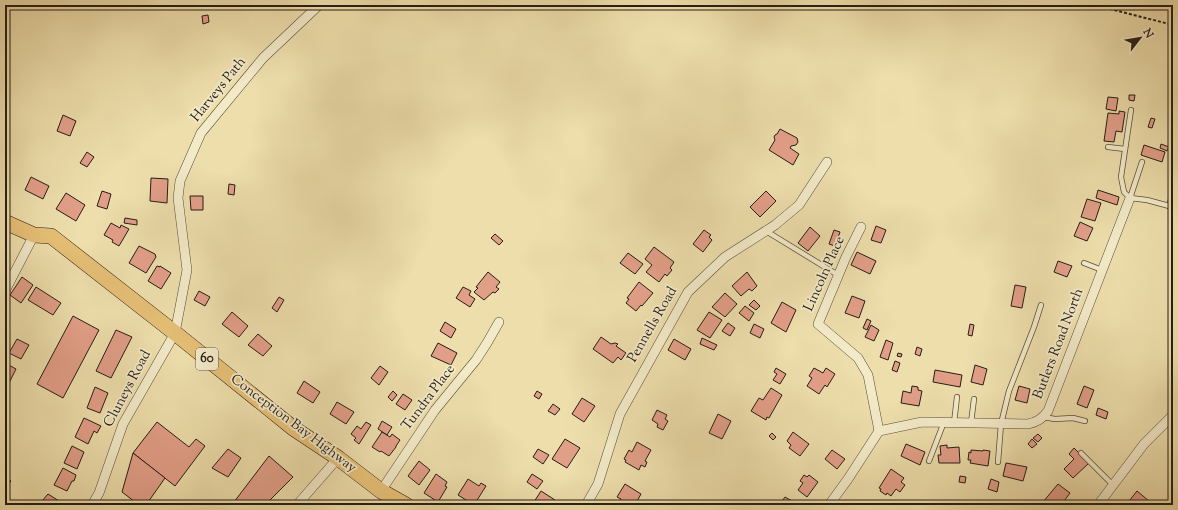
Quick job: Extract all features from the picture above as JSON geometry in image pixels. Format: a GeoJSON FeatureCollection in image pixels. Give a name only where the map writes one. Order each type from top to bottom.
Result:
{"type":"FeatureCollection","features":[{"type":"Feature","properties":{"kind":"main road","name":"Conception Bay Highway"},"geometry":{"type":"LineString","coordinates":[[5,222],[34,234],[51,236],[293,428],[338,458],[381,490],[406,505]]}},
{"type":"Feature","properties":{"kind":"street","name":"Harveys Path"},"geometry":{"type":"LineString","coordinates":[[175,333],[187,270],[178,198],[180,181],[201,133],[263,58],[319,5]]}},
{"type":"Feature","properties":{"kind":"street","name":"Pennells Road"},"geometry":{"type":"LineString","coordinates":[[586,505],[598,484],[620,414],[688,292],[725,257],[775,225],[799,205],[827,162]]}},
{"type":"Feature","properties":{"kind":"street","name":"Butlers Road North"},"geometry":{"type":"LineString","coordinates":[[879,431],[922,422],[1028,424],[1036,422],[1043,417],[1048,410],[1130,198]]}},
{"type":"Feature","properties":{"kind":"street","name":"Lincoln Place"},"geometry":{"type":"LineString","coordinates":[[861,227],[838,275],[818,324],[858,358],[868,375],[879,431]]}},
{"type":"Feature","properties":{"kind":"street"},"geometry":{"type":"LineString","coordinates":[[5,291],[34,234]]}},
{"type":"Feature","properties":{"kind":"street","name":"Tundra Place"},"geometry":{"type":"LineString","coordinates":[[381,490],[435,410],[476,360],[499,322]]}},
{"type":"Feature","properties":{"kind":"street","name":"Cluneys Road"},"geometry":{"type":"LineString","coordinates":[[92,505],[99,493],[123,424],[175,333]]}},
{"type":"Feature","properties":{"kind":"street"},"geometry":{"type":"LineString","coordinates":[[1098,505],[1144,444],[1172,416]]}},
{"type":"Feature","properties":{"kind":"street"},"geometry":{"type":"LineString","coordinates":[[829,505],[879,431]]}},
{"type":"Feature","properties":{"kind":"street"},"geometry":{"type":"LineString","coordinates":[[297,505],[338,458]]}},
{"type":"Feature","properties":{"kind":"lane"},"geometry":{"type":"LineString","coordinates":[[1130,110],[1121,177],[1124,192],[1130,198],[1147,200],[1171,206],[1173,192]]}},
{"type":"Feature","properties":{"kind":"lane"},"geometry":{"type":"LineString","coordinates":[[1108,147],[1125,149]]}},
{"type":"Feature","properties":{"kind":"lane"},"geometry":{"type":"LineString","coordinates":[[1130,198],[1142,162]]}},
{"type":"Feature","properties":{"kind":"lane"},"geometry":{"type":"LineString","coordinates":[[766,231],[838,275]]}},
{"type":"Feature","properties":{"kind":"lane"},"geometry":{"type":"LineString","coordinates":[[1084,263],[1102,270]]}},
{"type":"Feature","properties":{"kind":"lane"},"geometry":{"type":"LineString","coordinates":[[998,462],[1001,424],[1009,391],[1041,306]]}},
{"type":"Feature","properties":{"kind":"lane"},"geometry":{"type":"LineString","coordinates":[[954,423],[957,396]]}},
{"type":"Feature","properties":{"kind":"lane"},"geometry":{"type":"LineString","coordinates":[[971,423],[974,398]]}},
{"type":"Feature","properties":{"kind":"lane"},"geometry":{"type":"LineString","coordinates":[[1043,417],[1055,419],[1073,418],[1085,421]]}},
{"type":"Feature","properties":{"kind":"lane"},"geometry":{"type":"LineString","coordinates":[[929,461],[944,422]]}},
{"type":"Feature","properties":{"kind":"lane"},"geometry":{"type":"LineString","coordinates":[[1081,453],[1113,485]]}},
{"type":"Feature","properties":{"kind":"path"},"geometry":{"type":"LineString","coordinates":[[1095,5],[1173,25]]}},
{"type":"Feature","properties":{"kind":"building"},"geometry":{"type":"Polygon","coordinates":[[[208,15],[209,22],[203,24],[202,16],[208,15]]]}},
{"type":"Feature","properties":{"kind":"building"},"geometry":{"type":"Polygon","coordinates":[[[1129,95],[1135,95],[1134,101],[1129,100],[1129,95]]]}},
{"type":"Feature","properties":{"kind":"building"},"geometry":{"type":"Polygon","coordinates":[[[1108,97],[1118,98],[1116,111],[1106,109],[1108,97]]]}},
{"type":"Feature","properties":{"kind":"building"},"geometry":{"type":"Polygon","coordinates":[[[1119,111],[1125,112],[1122,132],[1116,131],[1114,142],[1104,141],[1108,113],[1119,114],[1119,111]]]}},
{"type":"Feature","properties":{"kind":"building"},"geometry":{"type":"Polygon","coordinates":[[[63,115],[76,121],[70,136],[57,131],[63,115]]]}},
{"type":"Feature","properties":{"kind":"building"},"geometry":{"type":"Polygon","coordinates":[[[1151,118],[1155,119],[1152,128],[1148,127],[1151,118]]]}},
{"type":"Feature","properties":{"kind":"building"},"geometry":{"type":"Polygon","coordinates":[[[780,129],[797,138],[798,142],[796,145],[791,146],[790,148],[799,154],[793,165],[769,150],[775,140],[775,135],[780,129]]]}},
{"type":"Feature","properties":{"kind":"building"},"geometry":{"type":"Polygon","coordinates":[[[1161,144],[1169,147],[1167,151],[1160,148],[1161,144]]]}},
{"type":"Feature","properties":{"kind":"building"},"geometry":{"type":"Polygon","coordinates":[[[1144,145],[1165,152],[1162,162],[1141,155],[1144,145]]]}},
{"type":"Feature","properties":{"kind":"building"},"geometry":{"type":"Polygon","coordinates":[[[87,152],[94,157],[87,167],[80,163],[87,152]]]}},
{"type":"Feature","properties":{"kind":"building"},"geometry":{"type":"Polygon","coordinates":[[[31,177],[49,186],[43,199],[25,190],[31,177]]]}},
{"type":"Feature","properties":{"kind":"building"},"geometry":{"type":"Polygon","coordinates":[[[151,178],[168,179],[167,203],[150,201],[151,178]]]}},
{"type":"Feature","properties":{"kind":"building"},"geometry":{"type":"Polygon","coordinates":[[[229,184],[235,185],[234,195],[228,194],[229,184]]]}},
{"type":"Feature","properties":{"kind":"building"},"geometry":{"type":"Polygon","coordinates":[[[1098,190],[1119,197],[1117,205],[1096,198],[1098,190]]]}},
{"type":"Feature","properties":{"kind":"building"},"geometry":{"type":"Polygon","coordinates":[[[102,191],[111,194],[107,209],[97,206],[102,191]]]}},
{"type":"Feature","properties":{"kind":"building"},"geometry":{"type":"Polygon","coordinates":[[[766,191],[776,201],[760,217],[750,207],[766,191]]]}},
{"type":"Feature","properties":{"kind":"building"},"geometry":{"type":"Polygon","coordinates":[[[66,193],[85,205],[76,221],[56,209],[66,193]]]}},
{"type":"Feature","properties":{"kind":"building"},"geometry":{"type":"Polygon","coordinates":[[[190,196],[203,196],[203,210],[191,210],[190,196]]]}},
{"type":"Feature","properties":{"kind":"building"},"geometry":{"type":"Polygon","coordinates":[[[1087,199],[1101,203],[1095,221],[1081,217],[1087,199]]]}},
{"type":"Feature","properties":{"kind":"building"},"geometry":{"type":"Polygon","coordinates":[[[125,218],[137,220],[137,225],[124,223],[125,218]]]}},
{"type":"Feature","properties":{"kind":"building"},"geometry":{"type":"Polygon","coordinates":[[[1080,222],[1093,228],[1087,241],[1074,236],[1080,222]]]}},
{"type":"Feature","properties":{"kind":"building"},"geometry":{"type":"Polygon","coordinates":[[[111,223],[120,228],[121,225],[129,229],[119,246],[112,242],[113,240],[104,235],[111,223]]]}},
{"type":"Feature","properties":{"kind":"building"},"geometry":{"type":"Polygon","coordinates":[[[876,226],[886,230],[881,243],[871,240],[876,226]]]}},
{"type":"Feature","properties":{"kind":"building"},"geometry":{"type":"Polygon","coordinates":[[[810,227],[820,236],[808,251],[798,243],[810,227]]]}},
{"type":"Feature","properties":{"kind":"building"},"geometry":{"type":"Polygon","coordinates":[[[704,230],[711,235],[709,237],[712,240],[703,252],[693,244],[704,230]]]}},
{"type":"Feature","properties":{"kind":"building"},"geometry":{"type":"Polygon","coordinates":[[[834,230],[840,232],[835,246],[829,244],[834,230]]]}},
{"type":"Feature","properties":{"kind":"building"},"geometry":{"type":"Polygon","coordinates":[[[495,234],[503,241],[499,245],[491,238],[495,234]]]}},
{"type":"Feature","properties":{"kind":"building"},"geometry":{"type":"Polygon","coordinates":[[[139,246],[155,254],[156,257],[146,273],[129,263],[139,246]]]}},
{"type":"Feature","properties":{"kind":"building"},"geometry":{"type":"Polygon","coordinates":[[[654,247],[674,262],[670,268],[672,270],[667,276],[665,274],[659,282],[646,272],[652,265],[645,259],[654,247]]]}},
{"type":"Feature","properties":{"kind":"building"},"geometry":{"type":"Polygon","coordinates":[[[857,252],[876,261],[870,274],[851,265],[857,252]]]}},
{"type":"Feature","properties":{"kind":"building"},"geometry":{"type":"Polygon","coordinates":[[[628,253],[643,264],[635,274],[620,263],[628,253]]]}},
{"type":"Feature","properties":{"kind":"building"},"geometry":{"type":"Polygon","coordinates":[[[1058,261],[1072,266],[1067,277],[1054,272],[1058,261]]]}},
{"type":"Feature","properties":{"kind":"building"},"geometry":{"type":"Polygon","coordinates":[[[157,266],[160,266],[171,273],[161,289],[148,281],[157,266]]]}},
{"type":"Feature","properties":{"kind":"building"},"geometry":{"type":"Polygon","coordinates":[[[488,272],[500,282],[496,287],[499,289],[484,300],[474,292],[478,288],[476,287],[488,272]]]}},
{"type":"Feature","properties":{"kind":"building"},"geometry":{"type":"Polygon","coordinates":[[[747,272],[757,286],[752,291],[749,289],[741,296],[732,286],[747,272]]]}},
{"type":"Feature","properties":{"kind":"building"},"geometry":{"type":"Polygon","coordinates":[[[22,277],[33,285],[21,303],[10,295],[22,277]]]}},
{"type":"Feature","properties":{"kind":"building"},"geometry":{"type":"Polygon","coordinates":[[[639,282],[653,293],[636,311],[626,303],[629,299],[627,298],[639,282]]]}},
{"type":"Feature","properties":{"kind":"building"},"geometry":{"type":"Polygon","coordinates":[[[1015,285],[1026,287],[1022,308],[1011,306],[1015,285]]]}},
{"type":"Feature","properties":{"kind":"building"},"geometry":{"type":"Polygon","coordinates":[[[36,287],[61,303],[53,315],[28,300],[36,287]]]}},
{"type":"Feature","properties":{"kind":"building"},"geometry":{"type":"Polygon","coordinates":[[[463,287],[471,291],[469,295],[475,299],[470,307],[456,298],[463,287]]]}},
{"type":"Feature","properties":{"kind":"building"},"geometry":{"type":"Polygon","coordinates":[[[199,291],[210,297],[205,306],[194,300],[199,291]]]}},
{"type":"Feature","properties":{"kind":"building"},"geometry":{"type":"Polygon","coordinates":[[[725,293],[737,304],[725,317],[712,307],[725,293]]]}},
{"type":"Feature","properties":{"kind":"building"},"geometry":{"type":"Polygon","coordinates":[[[852,296],[865,301],[859,318],[845,313],[852,296]]]}},
{"type":"Feature","properties":{"kind":"building"},"geometry":{"type":"Polygon","coordinates":[[[279,297],[284,300],[277,312],[272,308],[279,297]]]}},
{"type":"Feature","properties":{"kind":"building"},"geometry":{"type":"Polygon","coordinates":[[[754,300],[760,306],[756,310],[749,305],[754,300]]]}},
{"type":"Feature","properties":{"kind":"building"},"geometry":{"type":"Polygon","coordinates":[[[782,302],[796,310],[786,332],[771,323],[782,302]]]}},
{"type":"Feature","properties":{"kind":"building"},"geometry":{"type":"Polygon","coordinates":[[[745,306],[754,313],[749,321],[739,313],[745,306]]]}},
{"type":"Feature","properties":{"kind":"building"},"geometry":{"type":"Polygon","coordinates":[[[232,312],[248,326],[239,337],[222,324],[232,312]]]}},
{"type":"Feature","properties":{"kind":"building"},"geometry":{"type":"Polygon","coordinates":[[[709,312],[722,320],[710,338],[697,330],[709,312]]]}},
{"type":"Feature","properties":{"kind":"building"},"geometry":{"type":"Polygon","coordinates":[[[73,316],[99,330],[63,398],[37,384],[73,316]]]}},
{"type":"Feature","properties":{"kind":"building"},"geometry":{"type":"Polygon","coordinates":[[[867,319],[871,321],[867,330],[863,328],[867,319]]]}},
{"type":"Feature","properties":{"kind":"building"},"geometry":{"type":"Polygon","coordinates":[[[445,322],[456,329],[451,338],[440,331],[445,322]]]}},
{"type":"Feature","properties":{"kind":"building"},"geometry":{"type":"Polygon","coordinates":[[[728,323],[735,328],[730,336],[722,331],[728,323]]]}},
{"type":"Feature","properties":{"kind":"building"},"geometry":{"type":"Polygon","coordinates":[[[754,324],[764,329],[760,338],[750,333],[754,324]]]}},
{"type":"Feature","properties":{"kind":"building"},"geometry":{"type":"Polygon","coordinates":[[[970,324],[974,325],[972,336],[968,335],[970,324]]]}},
{"type":"Feature","properties":{"kind":"building"},"geometry":{"type":"Polygon","coordinates":[[[871,325],[879,330],[874,341],[865,337],[871,325]]]}},
{"type":"Feature","properties":{"kind":"building"},"geometry":{"type":"Polygon","coordinates":[[[116,330],[132,337],[111,378],[96,371],[116,330]]]}},
{"type":"Feature","properties":{"kind":"building"},"geometry":{"type":"Polygon","coordinates":[[[258,334],[272,346],[263,356],[248,345],[258,334]]]}},
{"type":"Feature","properties":{"kind":"building"},"geometry":{"type":"Polygon","coordinates":[[[601,337],[611,344],[618,344],[616,346],[626,353],[621,360],[618,357],[613,363],[593,349],[601,337]]]}},
{"type":"Feature","properties":{"kind":"building"},"geometry":{"type":"Polygon","coordinates":[[[702,338],[717,345],[714,350],[700,344],[702,338]]]}},
{"type":"Feature","properties":{"kind":"building"},"geometry":{"type":"Polygon","coordinates":[[[17,339],[29,345],[21,359],[9,353],[17,339]]]}},
{"type":"Feature","properties":{"kind":"building"},"geometry":{"type":"Polygon","coordinates":[[[674,339],[691,349],[685,360],[668,350],[674,339]]]}},
{"type":"Feature","properties":{"kind":"building"},"geometry":{"type":"Polygon","coordinates":[[[886,340],[893,343],[888,360],[880,357],[886,340]]]}},
{"type":"Feature","properties":{"kind":"building"},"geometry":{"type":"Polygon","coordinates":[[[438,343],[457,353],[451,365],[431,356],[438,343]]]}},
{"type":"Feature","properties":{"kind":"building"},"geometry":{"type":"Polygon","coordinates":[[[917,347],[922,349],[920,356],[915,354],[917,347]]]}},
{"type":"Feature","properties":{"kind":"building"},"geometry":{"type":"Polygon","coordinates":[[[898,353],[902,354],[901,357],[897,356],[898,353]]]}},
{"type":"Feature","properties":{"kind":"building"},"geometry":{"type":"Polygon","coordinates":[[[895,361],[900,363],[897,372],[892,370],[895,361]]]}},
{"type":"Feature","properties":{"kind":"building"},"geometry":{"type":"Polygon","coordinates":[[[5,363],[16,369],[9,383],[5,381],[5,363]]]}},
{"type":"Feature","properties":{"kind":"building"},"geometry":{"type":"Polygon","coordinates":[[[975,365],[987,369],[983,385],[971,382],[975,365]]]}},
{"type":"Feature","properties":{"kind":"building"},"geometry":{"type":"Polygon","coordinates":[[[380,366],[388,372],[379,385],[371,378],[380,366]]]}},
{"type":"Feature","properties":{"kind":"building"},"geometry":{"type":"Polygon","coordinates":[[[776,368],[786,374],[780,384],[773,380],[777,374],[774,372],[776,368]]]}},
{"type":"Feature","properties":{"kind":"building"},"geometry":{"type":"Polygon","coordinates":[[[814,368],[823,373],[826,368],[835,374],[827,387],[825,385],[819,394],[807,386],[812,378],[809,376],[814,368]]]}},
{"type":"Feature","properties":{"kind":"building"},"geometry":{"type":"Polygon","coordinates":[[[935,370],[962,375],[960,387],[933,382],[935,370]]]}},
{"type":"Feature","properties":{"kind":"building"},"geometry":{"type":"Polygon","coordinates":[[[304,381],[320,392],[313,403],[297,393],[304,381]]]}},
{"type":"Feature","properties":{"kind":"building"},"geometry":{"type":"Polygon","coordinates":[[[912,386],[918,387],[918,390],[922,391],[919,406],[901,403],[903,391],[911,393],[912,386]]]}},
{"type":"Feature","properties":{"kind":"building"},"geometry":{"type":"Polygon","coordinates":[[[1019,386],[1030,389],[1027,403],[1015,400],[1019,386]]]}},
{"type":"Feature","properties":{"kind":"building"},"geometry":{"type":"Polygon","coordinates":[[[1084,386],[1094,390],[1087,408],[1077,404],[1084,386]]]}},
{"type":"Feature","properties":{"kind":"building"},"geometry":{"type":"Polygon","coordinates":[[[95,387],[108,393],[100,413],[87,408],[95,387]]]}},
{"type":"Feature","properties":{"kind":"building"},"geometry":{"type":"Polygon","coordinates":[[[771,388],[782,395],[769,418],[767,417],[766,420],[751,411],[759,398],[763,400],[771,388]]]}},
{"type":"Feature","properties":{"kind":"building"},"geometry":{"type":"Polygon","coordinates":[[[393,391],[397,395],[392,401],[388,397],[393,391]]]}},
{"type":"Feature","properties":{"kind":"building"},"geometry":{"type":"Polygon","coordinates":[[[537,391],[542,394],[539,399],[534,396],[537,391]]]}},
{"type":"Feature","properties":{"kind":"building"},"geometry":{"type":"Polygon","coordinates":[[[403,394],[412,400],[405,410],[396,404],[403,394]]]}},
{"type":"Feature","properties":{"kind":"building"},"geometry":{"type":"Polygon","coordinates":[[[582,398],[595,406],[584,422],[572,414],[582,398]]]}},
{"type":"Feature","properties":{"kind":"building"},"geometry":{"type":"Polygon","coordinates":[[[337,402],[354,412],[346,424],[330,414],[337,402]]]}},
{"type":"Feature","properties":{"kind":"building"},"geometry":{"type":"Polygon","coordinates":[[[553,404],[560,409],[555,415],[548,411],[553,404]]]}},
{"type":"Feature","properties":{"kind":"building"},"geometry":{"type":"Polygon","coordinates":[[[1098,408],[1108,412],[1106,419],[1096,415],[1098,408]]]}},
{"type":"Feature","properties":{"kind":"building"},"geometry":{"type":"Polygon","coordinates":[[[657,410],[667,415],[665,419],[668,421],[663,430],[657,427],[658,424],[652,420],[657,410]]]}},
{"type":"Feature","properties":{"kind":"building"},"geometry":{"type":"Polygon","coordinates":[[[718,414],[731,421],[722,439],[709,433],[718,414]]]}},
{"type":"Feature","properties":{"kind":"building"},"geometry":{"type":"Polygon","coordinates":[[[84,418],[101,426],[97,433],[94,431],[88,444],[75,437],[84,418]]]}},
{"type":"Feature","properties":{"kind":"building"},"geometry":{"type":"Polygon","coordinates":[[[382,421],[392,427],[387,435],[378,429],[382,421]]]}},
{"type":"Feature","properties":{"kind":"building"},"geometry":{"type":"Polygon","coordinates":[[[157,422],[189,447],[196,439],[205,446],[175,486],[133,453],[157,422]]]}},
{"type":"Feature","properties":{"kind":"building"},"geometry":{"type":"Polygon","coordinates":[[[366,422],[371,425],[359,444],[354,440],[356,438],[351,434],[357,426],[361,429],[366,422]]]}},
{"type":"Feature","properties":{"kind":"building"},"geometry":{"type":"Polygon","coordinates":[[[382,432],[390,437],[392,434],[400,440],[389,456],[372,447],[382,432]]]}},
{"type":"Feature","properties":{"kind":"building"},"geometry":{"type":"Polygon","coordinates":[[[793,432],[809,444],[800,456],[789,448],[791,445],[787,441],[793,432]]]}},
{"type":"Feature","properties":{"kind":"building"},"geometry":{"type":"Polygon","coordinates":[[[772,433],[776,437],[773,440],[769,436],[772,433]]]}},
{"type":"Feature","properties":{"kind":"building"},"geometry":{"type":"Polygon","coordinates":[[[1038,434],[1042,438],[1038,442],[1033,438],[1038,434]]]}},
{"type":"Feature","properties":{"kind":"building"},"geometry":{"type":"Polygon","coordinates":[[[565,439],[580,448],[567,468],[552,459],[565,439]]]}},
{"type":"Feature","properties":{"kind":"building"},"geometry":{"type":"Polygon","coordinates":[[[1032,439],[1037,444],[1032,448],[1028,444],[1032,439]]]}},
{"type":"Feature","properties":{"kind":"building"},"geometry":{"type":"Polygon","coordinates":[[[637,442],[651,450],[645,461],[647,462],[645,467],[641,465],[639,470],[625,462],[626,460],[624,459],[629,450],[632,452],[637,442]]]}},
{"type":"Feature","properties":{"kind":"building"},"geometry":{"type":"Polygon","coordinates":[[[906,444],[925,452],[920,465],[901,456],[906,444]]]}},
{"type":"Feature","properties":{"kind":"building"},"geometry":{"type":"Polygon","coordinates":[[[947,445],[947,448],[959,447],[960,463],[939,463],[938,455],[941,455],[940,446],[947,445]]]}},
{"type":"Feature","properties":{"kind":"building"},"geometry":{"type":"Polygon","coordinates":[[[72,446],[84,452],[77,469],[64,463],[72,446]]]}},
{"type":"Feature","properties":{"kind":"building"},"geometry":{"type":"Polygon","coordinates":[[[1074,448],[1089,463],[1073,478],[1064,469],[1074,459],[1069,454],[1074,448]]]}},
{"type":"Feature","properties":{"kind":"building"},"geometry":{"type":"Polygon","coordinates":[[[228,449],[241,458],[228,477],[212,468],[228,449]]]}},
{"type":"Feature","properties":{"kind":"building"},"geometry":{"type":"Polygon","coordinates":[[[538,449],[549,455],[543,464],[533,457],[538,449]]]}},
{"type":"Feature","properties":{"kind":"building"},"geometry":{"type":"Polygon","coordinates":[[[832,450],[845,459],[837,469],[825,459],[832,450]]]}},
{"type":"Feature","properties":{"kind":"building"},"geometry":{"type":"Polygon","coordinates":[[[971,450],[990,451],[988,466],[970,463],[971,460],[968,460],[969,452],[971,453],[971,450]]]}},
{"type":"Feature","properties":{"kind":"building"},"geometry":{"type":"Polygon","coordinates":[[[133,453],[165,478],[146,505],[139,505],[122,492],[133,453]]]}},
{"type":"Feature","properties":{"kind":"building"},"geometry":{"type":"Polygon","coordinates":[[[269,456],[293,477],[265,505],[237,505],[234,502],[269,456]]]}},
{"type":"Feature","properties":{"kind":"building"},"geometry":{"type":"Polygon","coordinates":[[[419,461],[430,470],[419,485],[408,476],[419,461]]]}},
{"type":"Feature","properties":{"kind":"building"},"geometry":{"type":"Polygon","coordinates":[[[1006,463],[1027,467],[1023,481],[1003,476],[1006,463]]]}},
{"type":"Feature","properties":{"kind":"building"},"geometry":{"type":"Polygon","coordinates":[[[63,468],[76,475],[67,491],[54,485],[63,468]]]}},
{"type":"Feature","properties":{"kind":"building"},"geometry":{"type":"Polygon","coordinates":[[[891,469],[904,478],[901,482],[905,485],[900,492],[896,489],[891,496],[880,491],[881,489],[879,488],[891,469]]]}},
{"type":"Feature","properties":{"kind":"building"},"geometry":{"type":"Polygon","coordinates":[[[436,474],[447,482],[445,486],[447,487],[438,502],[424,493],[436,474]]]}},
{"type":"Feature","properties":{"kind":"building"},"geometry":{"type":"Polygon","coordinates":[[[532,474],[543,481],[537,489],[527,482],[532,474]]]}},
{"type":"Feature","properties":{"kind":"building"},"geometry":{"type":"Polygon","coordinates":[[[804,475],[807,477],[809,475],[818,482],[807,497],[798,490],[803,483],[800,481],[804,475]]]}},
{"type":"Feature","properties":{"kind":"building"},"geometry":{"type":"Polygon","coordinates":[[[960,476],[966,477],[965,483],[959,482],[960,476]]]}},
{"type":"Feature","properties":{"kind":"building"},"geometry":{"type":"Polygon","coordinates":[[[5,477],[11,481],[5,488],[5,477]]]}},
{"type":"Feature","properties":{"kind":"building"},"geometry":{"type":"Polygon","coordinates":[[[468,479],[479,486],[481,483],[486,486],[474,505],[458,495],[468,479]]]}},
{"type":"Feature","properties":{"kind":"building"},"geometry":{"type":"Polygon","coordinates":[[[991,479],[999,482],[997,492],[988,489],[991,479]]]}},
{"type":"Feature","properties":{"kind":"building"},"geometry":{"type":"Polygon","coordinates":[[[625,484],[641,494],[635,505],[618,505],[621,499],[617,497],[625,484]]]}},
{"type":"Feature","properties":{"kind":"building"},"geometry":{"type":"Polygon","coordinates":[[[1058,484],[1070,493],[1061,505],[1046,505],[1043,502],[1058,484]]]}},
{"type":"Feature","properties":{"kind":"building"},"geometry":{"type":"Polygon","coordinates":[[[541,491],[555,500],[552,505],[532,505],[541,491]]]}},
{"type":"Feature","properties":{"kind":"building"},"geometry":{"type":"Polygon","coordinates":[[[1137,491],[1149,501],[1146,505],[1126,505],[1137,491]]]}},
{"type":"Feature","properties":{"kind":"building"},"geometry":{"type":"Polygon","coordinates":[[[48,494],[59,501],[57,505],[41,505],[42,501],[48,494]]]}},
{"type":"Feature","properties":{"kind":"building"},"geometry":{"type":"Polygon","coordinates":[[[785,497],[792,501],[791,505],[779,505],[785,497]]]}}]}
